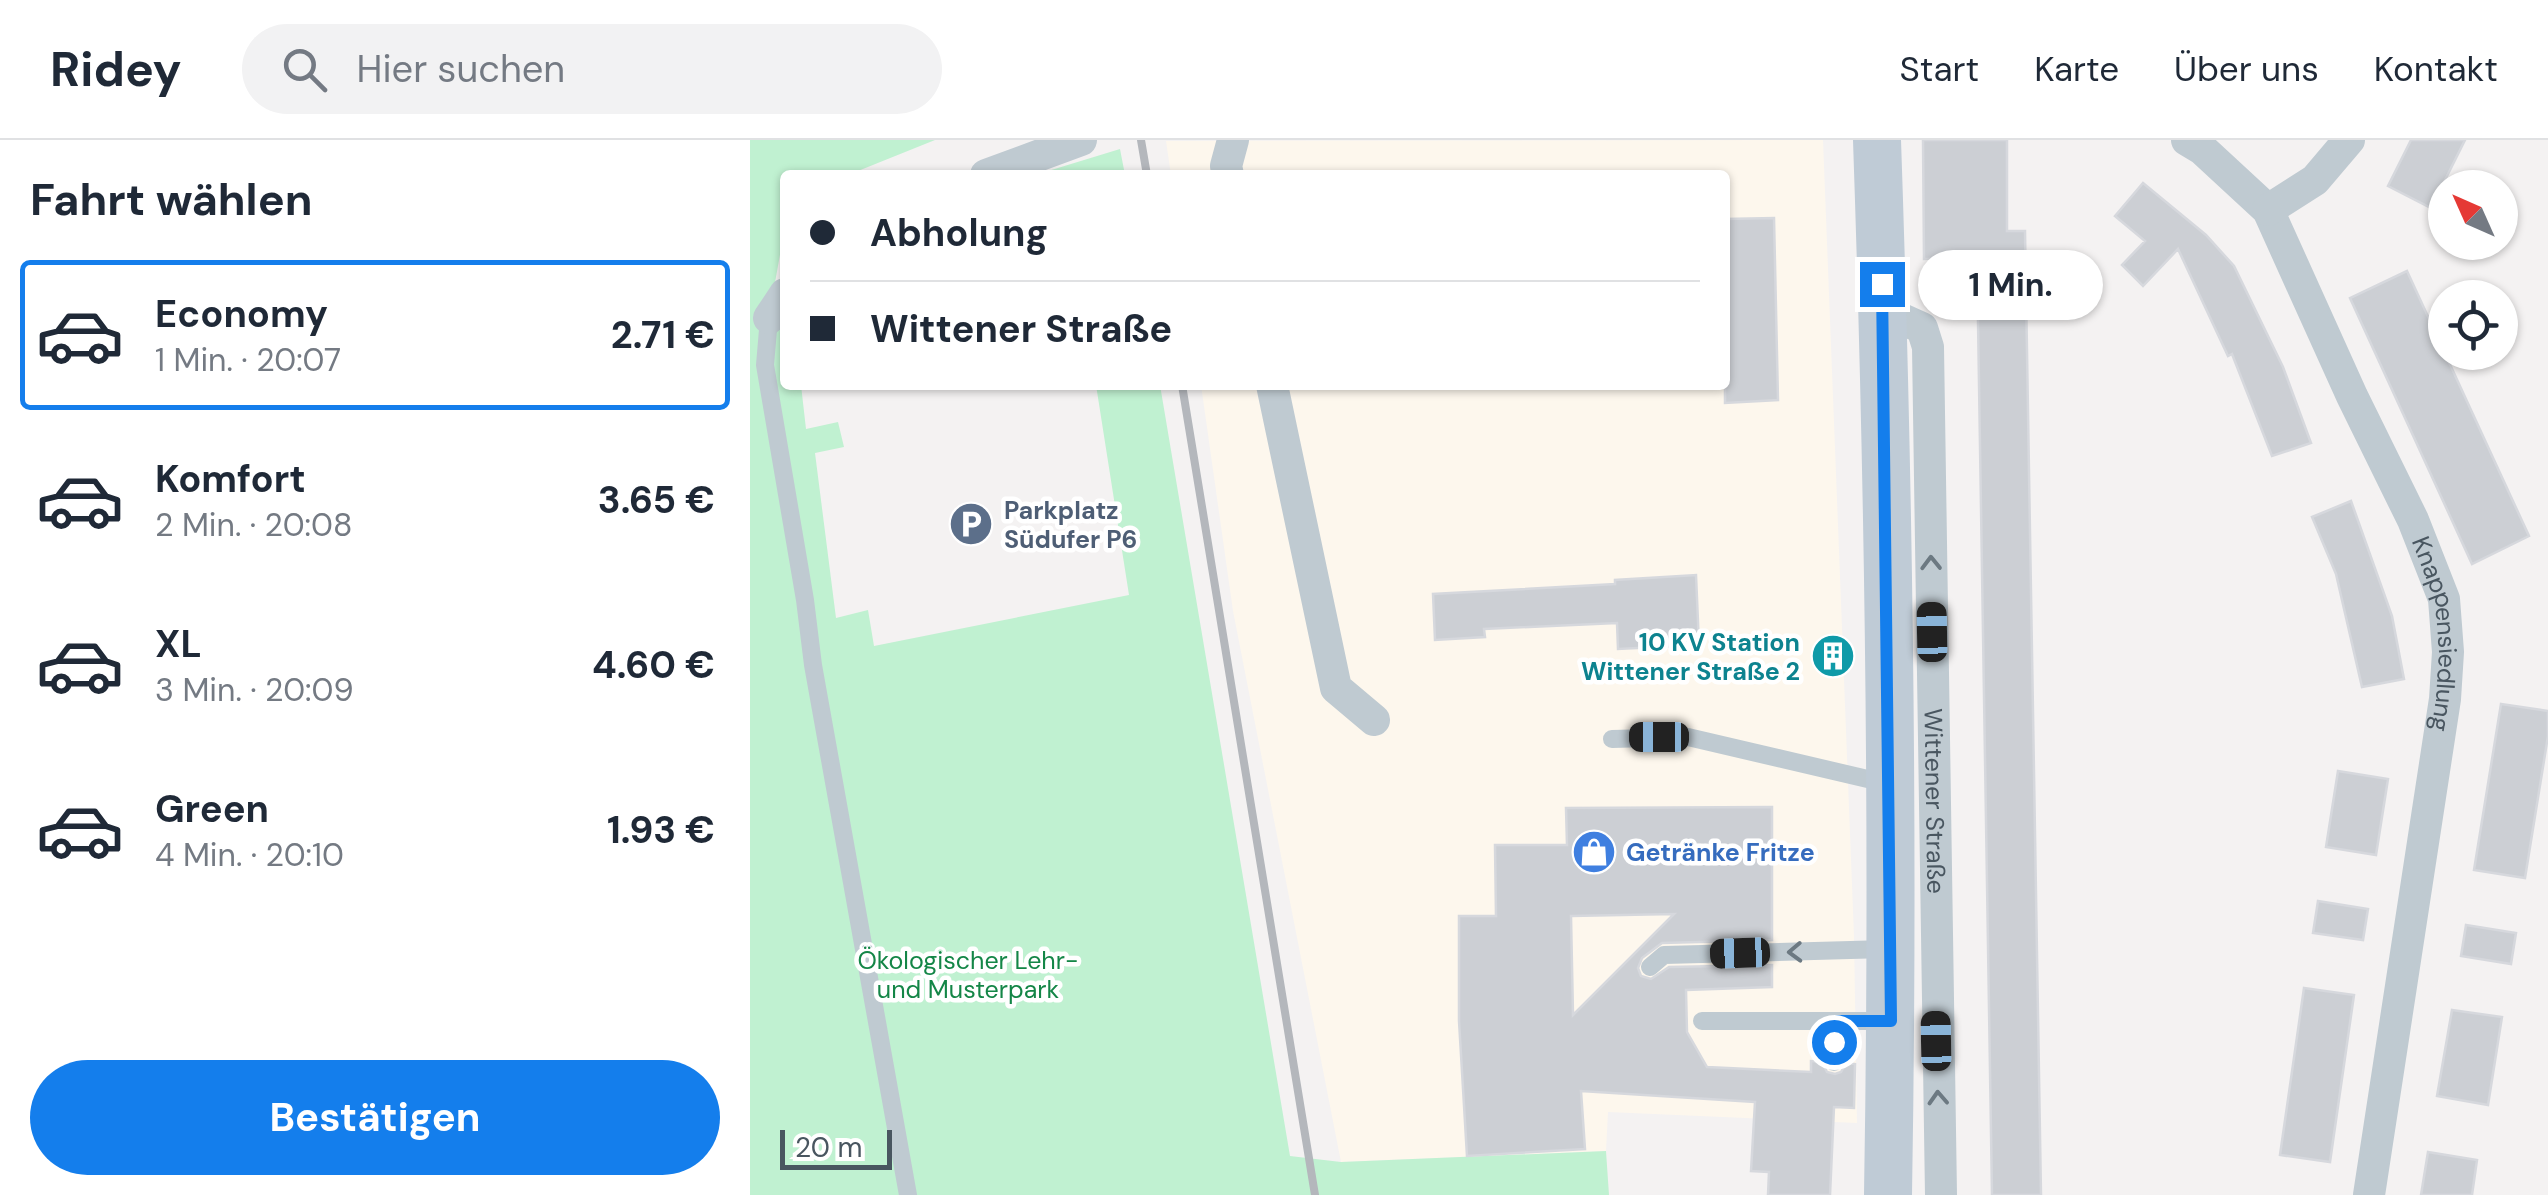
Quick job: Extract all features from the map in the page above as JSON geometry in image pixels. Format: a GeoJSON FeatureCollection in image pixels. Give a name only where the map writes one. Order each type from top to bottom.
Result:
{"type":"FeatureCollection","features":[{"type":"Feature","properties":{"kind":"main road","name":"Wittener Straße"},"geometry":{"type":"LineString","coordinates":[[1877,140],[1892,948],[1888,1195]]}},
{"type":"Feature","properties":{"kind":"street"},"geometry":{"type":"LineString","coordinates":[[1227,170],[1234,140]]}},
{"type":"Feature","properties":{"kind":"street","name":"Knappensiedlung"},"geometry":{"type":"LineString","coordinates":[[2187,140],[2268,210],[2429,556],[2444,600],[2448,652],[2445,699],[2369,1195]]}},
{"type":"Feature","properties":{"kind":"street"},"geometry":{"type":"LineString","coordinates":[[2268,210],[2314,180],[2350,140]]}},
{"type":"Feature","properties":{"kind":"street"},"geometry":{"type":"LineString","coordinates":[[999,170],[1074,141]]}},
{"type":"Feature","properties":{"kind":"street","name":"Wittener Straße"},"geometry":{"type":"LineString","coordinates":[[1883,320],[1902,319],[1922,328],[1928,346],[1941,1195]]}},
{"type":"Feature","properties":{"kind":"street"},"geometry":{"type":"LineString","coordinates":[[1273,390],[1336,688],[1374,720]]}},
{"type":"Feature","properties":{"kind":"lane"},"geometry":{"type":"LineString","coordinates":[[777,306],[764,365],[813,665],[908,1195]]}},
{"type":"Feature","properties":{"kind":"lane"},"geometry":{"type":"LineString","coordinates":[[1612,739],[1688,738],[1890,784]]}},
{"type":"Feature","properties":{"kind":"lane"},"geometry":{"type":"LineString","coordinates":[[1650,967],[1664,955],[1892,948]]}},
{"type":"Feature","properties":{"kind":"lane"},"geometry":{"type":"LineString","coordinates":[[1702,1021],[1891,1021]]}},
{"type":"Feature","properties":{"kind":"lane"},"geometry":{"type":"LineString","coordinates":[[1834,1062],[1836,1021]]}},
{"type":"Feature","properties":{"kind":"shaded area"},"geometry":{"type":"Polygon","coordinates":[[[1823,140],[1854,936],[1857,1123],[1608,1112],[1606,1151],[1341,1162],[1233,611],[1202,390],[1730,390],[1730,170],[1170,170],[1166,141],[1823,140]]]}},
{"type":"Feature","properties":{"kind":"green space","name":"Ökologischer Lehr- und Musterpark"},"geometry":{"type":"Polygon","coordinates":[[[750,140],[935,140],[860,170],[780,170],[780,255],[774,288],[780,305],[780,390],[802,390],[806,429],[838,422],[844,447],[815,453],[836,618],[868,610],[874,646],[1129,595],[1097,390],[1161,390],[1290,1156],[1341,1162],[1606,1151],[1609,1195],[750,1195],[750,140]]]}},
{"type":"Feature","properties":{"kind":"green space"},"geometry":{"type":"Polygon","coordinates":[[[1120,149],[1124,170],[1051,170],[1120,149]]]}},
{"type":"Feature","properties":{"kind":"building"},"geometry":{"type":"Polygon","coordinates":[[[1923,140],[2007,140],[2007,231],[2025,231],[2041,1195],[1992,1195],[1977,258],[1924,259],[1923,140]]]}},
{"type":"Feature","properties":{"kind":"building"},"geometry":{"type":"Polygon","coordinates":[[[2411,140],[2465,140],[2450,170],[2428,170],[2428,206],[2388,186],[2411,140]]]}},
{"type":"Feature","properties":{"kind":"building"},"geometry":{"type":"Polygon","coordinates":[[[2143,183],[2206,235],[2234,266],[2283,367],[2311,443],[2272,456],[2232,354],[2228,356],[2178,249],[2143,286],[2122,265],[2145,241],[2115,216],[2143,183]]]}},
{"type":"Feature","properties":{"kind":"building"},"geometry":{"type":"Polygon","coordinates":[[[1774,218],[1778,400],[1725,403],[1725,390],[1730,390],[1730,219],[1774,218]]]}},
{"type":"Feature","properties":{"kind":"building"},"geometry":{"type":"Polygon","coordinates":[[[2407,271],[2428,317],[2428,370],[2453,370],[2529,536],[2472,564],[2350,298],[2407,271]]]}},
{"type":"Feature","properties":{"kind":"building"},"geometry":{"type":"Polygon","coordinates":[[[2351,501],[2392,616],[2404,679],[2362,687],[2336,574],[2312,517],[2351,501]]]}},
{"type":"Feature","properties":{"kind":"building"},"geometry":{"type":"Polygon","coordinates":[[[1696,575],[1699,645],[1618,649],[1617,623],[1484,629],[1485,637],[1435,640],[1433,594],[1615,584],[1615,580],[1696,575]]]}},
{"type":"Feature","properties":{"kind":"building"},"geometry":{"type":"Polygon","coordinates":[[[2501,704],[2548,711],[2548,736],[2525,878],[2474,870],[2501,704]]]}},
{"type":"Feature","properties":{"kind":"building"},"geometry":{"type":"Polygon","coordinates":[[[2338,771],[2388,779],[2376,855],[2326,847],[2338,771]]]}},
{"type":"Feature","properties":{"kind":"building"},"geometry":{"type":"Polygon","coordinates":[[[1772,807],[1772,940],[1662,943],[1642,958],[1638,968],[1641,976],[1651,979],[1669,967],[1772,965],[1772,987],[1686,990],[1687,1032],[1707,1067],[1811,1072],[1811,1061],[1822,1062],[1827,1072],[1835,1074],[1846,1063],[1855,1064],[1854,1108],[1834,1107],[1830,1195],[1768,1195],[1769,1172],[1751,1171],[1755,1102],[1581,1091],[1585,1149],[1467,1156],[1459,1021],[1459,916],[1496,916],[1495,845],[1567,845],[1566,808],[1772,807]],[[1674,914],[1571,916],[1573,1015],[1674,914]]]}},
{"type":"Feature","properties":{"kind":"building"},"geometry":{"type":"Polygon","coordinates":[[[2318,901],[2368,909],[2363,940],[2313,933],[2318,901]]]}},
{"type":"Feature","properties":{"kind":"building"},"geometry":{"type":"Polygon","coordinates":[[[2466,925],[2516,933],[2511,964],[2461,956],[2466,925]]]}},
{"type":"Feature","properties":{"kind":"building"},"geometry":{"type":"Polygon","coordinates":[[[2304,988],[2354,995],[2330,1162],[2280,1155],[2304,988]]]}},
{"type":"Feature","properties":{"kind":"building"},"geometry":{"type":"Polygon","coordinates":[[[2452,1010],[2502,1017],[2488,1105],[2437,1096],[2452,1010]]]}},
{"type":"Feature","properties":{"kind":"building"},"geometry":{"type":"Polygon","coordinates":[[[2428,1152],[2477,1160],[2472,1195],[2421,1195],[2428,1152]]]}},
{"type":"Feature","properties":{"kind":"railway"},"geometry":{"type":"LineString","coordinates":[[1141,140],[1146,170]]}},
{"type":"Feature","properties":{"kind":"railway"},"geometry":{"type":"LineString","coordinates":[[1183,390],[1315,1195]]}},
{"type":"Feature","properties":{"kind":"place","name":"Parkplatz Südufer P6"},"geometry":{"type":"Point","coordinates":[971,524]}},
{"type":"Feature","properties":{"kind":"place","name":"10 KV Station Wittener Straße 2"},"geometry":{"type":"Point","coordinates":[1833,656]}},
{"type":"Feature","properties":{"kind":"place","name":"Getränke Fritze"},"geometry":{"type":"Point","coordinates":[1594,852]}},
{"type":"Feature","properties":{"kind":"route"},"geometry":{"type":"LineString","coordinates":[[1834,1042],[1836,1021],[1891,1021],[1882,284]]}}]}
